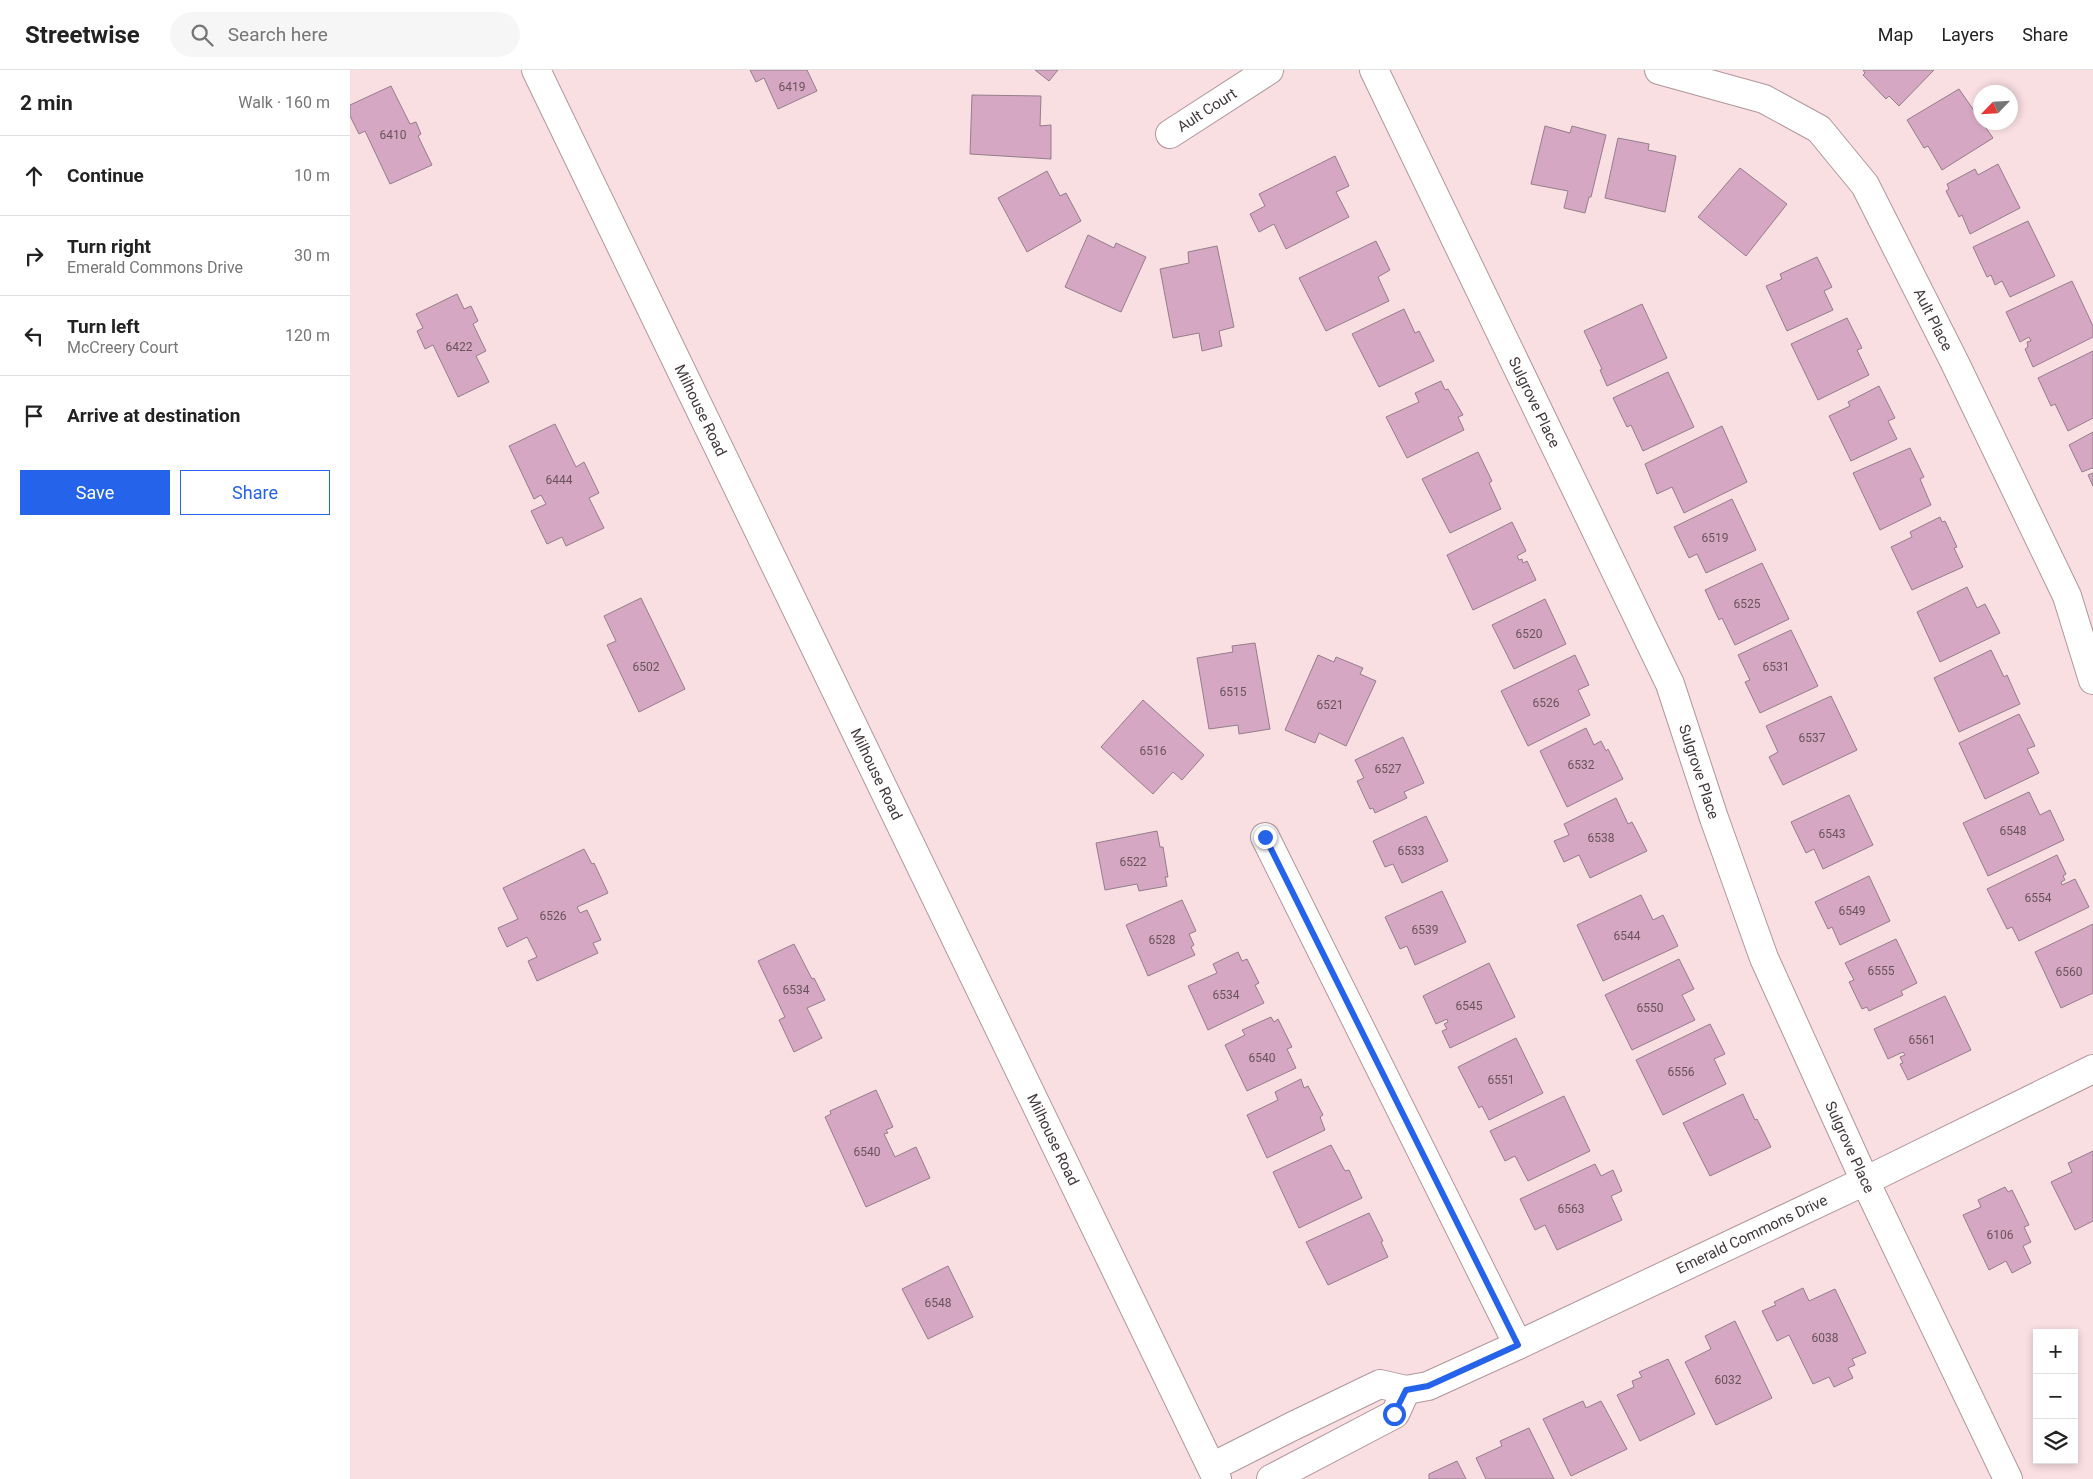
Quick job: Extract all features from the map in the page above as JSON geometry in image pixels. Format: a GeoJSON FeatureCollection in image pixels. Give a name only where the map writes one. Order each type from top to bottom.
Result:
{"type":"FeatureCollection","features":[{"type":"Feature","properties":{"kind":"street","name":"Milhouse Road"},"geometry":{"type":"LineString","coordinates":[[536,70],[1214,1473]]}},
{"type":"Feature","properties":{"kind":"street","name":"Ault Court"},"geometry":{"type":"LineString","coordinates":[[1170,134],[1269,70]]}},
{"type":"Feature","properties":{"kind":"street","name":"Sulgrove Place"},"geometry":{"type":"LineString","coordinates":[[1374,70],[1670,684],[1714,818],[1764,958],[1865,1181],[2008,1479]]}},
{"type":"Feature","properties":{"kind":"street","name":"Ault Place"},"geometry":{"type":"LineString","coordinates":[[1659,70],[1764,99],[1819,129],[1865,185],[1954,360],[2067,596],[2093,680]]}},
{"type":"Feature","properties":{"kind":"street"},"geometry":{"type":"LineString","coordinates":[[1265,837],[1518,1345]]}},
{"type":"Feature","properties":{"kind":"street","name":"Emerald Commons Drive"},"geometry":{"type":"LineString","coordinates":[[1406,1390],[1428,1386],[1518,1345],[1865,1181],[2093,1068]]}},
{"type":"Feature","properties":{"kind":"street"},"geometry":{"type":"LineString","coordinates":[[1214,1473],[1292,1426],[1380,1384],[1406,1390],[1394,1414],[1272,1479]]}},
{"type":"Feature","properties":{"kind":"building"},"geometry":{"type":"Polygon","coordinates":[[[750,70],[807,70],[817,91],[778,109],[764,78],[756,82],[750,70]]]}},
{"type":"Feature","properties":{"kind":"building"},"geometry":{"type":"Polygon","coordinates":[[[1035,70],[1058,70],[1049,81],[1035,70]]]}},
{"type":"Feature","properties":{"kind":"building"},"geometry":{"type":"Polygon","coordinates":[[[1863,70],[1934,70],[1899,106],[1889,96],[1886,99],[1863,75],[1865,73],[1863,70]]]}},
{"type":"Feature","properties":{"kind":"building"},"geometry":{"type":"Polygon","coordinates":[[[391,86],[410,124],[416,122],[421,134],[418,136],[432,165],[390,184],[365,131],[359,134],[350,116],[350,105],[391,86]]]}},
{"type":"Feature","properties":{"kind":"building"},"geometry":{"type":"Polygon","coordinates":[[[1959,89],[1973,109],[1973,130],[1987,130],[1993,138],[1942,170],[1928,146],[1924,148],[1907,120],[1959,89]]]}},
{"type":"Feature","properties":{"kind":"building"},"geometry":{"type":"Polygon","coordinates":[[[972,95],[1041,96],[1040,126],[1051,125],[1051,159],[970,154],[972,95]]]}},
{"type":"Feature","properties":{"kind":"building"},"geometry":{"type":"Polygon","coordinates":[[[1545,126],[1570,133],[1572,126],[1606,135],[1591,197],[1589,197],[1585,213],[1564,208],[1568,191],[1531,184],[1545,126]]]}},
{"type":"Feature","properties":{"kind":"building"},"geometry":{"type":"Polygon","coordinates":[[[1618,138],[1649,144],[1648,150],[1676,156],[1665,212],[1605,198],[1618,138]]]}},
{"type":"Feature","properties":{"kind":"building"},"geometry":{"type":"Polygon","coordinates":[[[1335,156],[1349,186],[1336,192],[1349,217],[1286,249],[1274,224],[1259,232],[1250,214],[1265,206],[1259,194],[1335,156]]]}},
{"type":"Feature","properties":{"kind":"building"},"geometry":{"type":"Polygon","coordinates":[[[1998,164],[2020,208],[1970,234],[1962,215],[1959,217],[1946,191],[1949,189],[1947,184],[1975,169],[1978,175],[1998,164]]]}},
{"type":"Feature","properties":{"kind":"building"},"geometry":{"type":"Polygon","coordinates":[[[1740,168],[1787,204],[1746,256],[1698,217],[1740,168]]]}},
{"type":"Feature","properties":{"kind":"building"},"geometry":{"type":"Polygon","coordinates":[[[1047,171],[1060,196],[1066,193],[1081,221],[1027,252],[998,198],[1047,171]]]}},
{"type":"Feature","properties":{"kind":"building"},"geometry":{"type":"Polygon","coordinates":[[[2028,221],[2055,276],[2010,297],[2002,281],[1995,285],[1991,275],[1987,277],[1973,247],[2028,221]]]}},
{"type":"Feature","properties":{"kind":"building"},"geometry":{"type":"Polygon","coordinates":[[[1088,235],[1114,248],[1116,243],[1146,257],[1121,312],[1065,287],[1088,235]]]}},
{"type":"Feature","properties":{"kind":"building"},"geometry":{"type":"Polygon","coordinates":[[[1376,241],[1390,270],[1378,277],[1389,301],[1326,331],[1299,278],[1376,241]]]}},
{"type":"Feature","properties":{"kind":"building"},"geometry":{"type":"Polygon","coordinates":[[[1217,246],[1234,327],[1219,331],[1222,346],[1202,351],[1199,333],[1173,338],[1160,269],[1189,263],[1188,252],[1217,246]]]}},
{"type":"Feature","properties":{"kind":"building"},"geometry":{"type":"Polygon","coordinates":[[[1817,257],[1832,287],[1824,291],[1833,310],[1787,331],[1766,286],[1782,279],[1780,274],[1817,257]]]}},
{"type":"Feature","properties":{"kind":"building"},"geometry":{"type":"Polygon","coordinates":[[[2072,281],[2093,326],[2093,337],[2033,367],[2025,349],[2028,347],[2027,342],[2031,341],[2029,337],[2020,342],[2006,312],[2072,281]]]}},
{"type":"Feature","properties":{"kind":"building"},"geometry":{"type":"Polygon","coordinates":[[[457,294],[464,309],[471,306],[478,321],[473,324],[486,351],[476,356],[489,382],[458,397],[433,345],[425,349],[417,331],[423,328],[416,314],[457,294]]]}},
{"type":"Feature","properties":{"kind":"building"},"geometry":{"type":"Polygon","coordinates":[[[1642,304],[1667,358],[1607,386],[1600,370],[1602,369],[1584,331],[1642,304]]]}},
{"type":"Feature","properties":{"kind":"building"},"geometry":{"type":"Polygon","coordinates":[[[1404,309],[1415,333],[1419,331],[1434,361],[1379,387],[1352,334],[1404,309]]]}},
{"type":"Feature","properties":{"kind":"building"},"geometry":{"type":"Polygon","coordinates":[[[1847,318],[1862,348],[1857,350],[1869,375],[1818,400],[1791,344],[1847,318]]]}},
{"type":"Feature","properties":{"kind":"building"},"geometry":{"type":"Polygon","coordinates":[[[2093,351],[2093,418],[2068,431],[2055,404],[2051,406],[2038,378],[2093,351]]]}},
{"type":"Feature","properties":{"kind":"building"},"geometry":{"type":"Polygon","coordinates":[[[1668,372],[1694,427],[1643,451],[1631,425],[1627,427],[1613,398],[1668,372]]]}},
{"type":"Feature","properties":{"kind":"building"},"geometry":{"type":"Polygon","coordinates":[[[1441,381],[1445,390],[1448,389],[1463,415],[1458,417],[1464,430],[1407,458],[1386,417],[1419,402],[1415,393],[1441,381]]]}},
{"type":"Feature","properties":{"kind":"building"},"geometry":{"type":"Polygon","coordinates":[[[1879,386],[1895,418],[1888,421],[1897,439],[1851,461],[1829,416],[1850,406],[1848,402],[1879,386]]]}},
{"type":"Feature","properties":{"kind":"building"},"geometry":{"type":"Polygon","coordinates":[[[555,424],[576,467],[584,462],[599,493],[589,498],[604,528],[566,546],[562,537],[547,544],[531,511],[546,504],[541,495],[534,499],[509,446],[555,424]]]}},
{"type":"Feature","properties":{"kind":"building"},"geometry":{"type":"Polygon","coordinates":[[[1722,426],[1747,482],[1684,513],[1672,487],[1657,494],[1645,464],[1722,426]]]}},
{"type":"Feature","properties":{"kind":"building"},"geometry":{"type":"Polygon","coordinates":[[[2093,432],[2093,469],[2082,472],[2069,445],[2093,432]]]}},
{"type":"Feature","properties":{"kind":"building"},"geometry":{"type":"Polygon","coordinates":[[[1910,448],[1924,477],[1920,479],[1931,505],[1880,530],[1853,473],[1910,448]]]}},
{"type":"Feature","properties":{"kind":"building"},"geometry":{"type":"Polygon","coordinates":[[[1478,452],[1492,481],[1489,483],[1501,509],[1450,533],[1422,479],[1478,452]]]}},
{"type":"Feature","properties":{"kind":"building"},"geometry":{"type":"Polygon","coordinates":[[[2093,473],[2093,486],[2088,475],[2093,473]]]}},
{"type":"Feature","properties":{"kind":"building"},"geometry":{"type":"Polygon","coordinates":[[[1732,499],[1756,550],[1706,573],[1697,554],[1689,558],[1674,527],[1732,499]]]}},
{"type":"Feature","properties":{"kind":"building"},"geometry":{"type":"Polygon","coordinates":[[[1940,517],[1942,522],[1945,521],[1957,547],[1954,548],[1963,567],[1912,590],[1891,547],[1912,537],[1910,532],[1940,517]]]}},
{"type":"Feature","properties":{"kind":"building"},"geometry":{"type":"Polygon","coordinates":[[[1512,522],[1526,551],[1517,556],[1519,560],[1522,559],[1523,563],[1527,561],[1536,580],[1473,610],[1447,555],[1512,522]]]}},
{"type":"Feature","properties":{"kind":"building"},"geometry":{"type":"Polygon","coordinates":[[[1762,563],[1789,619],[1735,645],[1722,618],[1719,620],[1705,590],[1762,563]]]}},
{"type":"Feature","properties":{"kind":"building"},"geometry":{"type":"Polygon","coordinates":[[[1967,587],[1977,608],[1985,604],[2000,633],[1940,662],[1917,612],[1967,587]]]}},
{"type":"Feature","properties":{"kind":"building"},"geometry":{"type":"Polygon","coordinates":[[[641,598],[685,689],[639,712],[607,645],[616,641],[604,616],[641,598]]]}},
{"type":"Feature","properties":{"kind":"building"},"geometry":{"type":"Polygon","coordinates":[[[1545,599],[1566,644],[1514,669],[1492,625],[1545,599]]]}},
{"type":"Feature","properties":{"kind":"building"},"geometry":{"type":"Polygon","coordinates":[[[1791,630],[1818,686],[1760,713],[1745,682],[1750,680],[1738,655],[1791,630]]]}},
{"type":"Feature","properties":{"kind":"building"},"geometry":{"type":"Polygon","coordinates":[[[1255,643],[1270,729],[1239,734],[1238,725],[1209,729],[1197,658],[1233,652],[1232,646],[1255,643]]]}},
{"type":"Feature","properties":{"kind":"building"},"geometry":{"type":"Polygon","coordinates":[[[1991,650],[2004,677],[2007,675],[2020,704],[1959,732],[1934,678],[1991,650]]]}},
{"type":"Feature","properties":{"kind":"building"},"geometry":{"type":"Polygon","coordinates":[[[1318,655],[1334,662],[1336,657],[1363,668],[1360,674],[1376,681],[1346,746],[1319,733],[1315,743],[1285,730],[1318,655]]]}},
{"type":"Feature","properties":{"kind":"building"},"geometry":{"type":"Polygon","coordinates":[[[1575,655],[1589,685],[1578,690],[1590,715],[1528,746],[1501,691],[1575,655]]]}},
{"type":"Feature","properties":{"kind":"building"},"geometry":{"type":"Polygon","coordinates":[[[1831,696],[1857,750],[1783,785],[1769,757],[1778,752],[1766,726],[1831,696]]]}},
{"type":"Feature","properties":{"kind":"building"},"geometry":{"type":"Polygon","coordinates":[[[1143,700],[1204,755],[1182,780],[1173,772],[1153,794],[1101,747],[1143,700]]]}},
{"type":"Feature","properties":{"kind":"building"},"geometry":{"type":"Polygon","coordinates":[[[2019,714],[2035,746],[2027,749],[2039,773],[1985,799],[1959,743],[2019,714]]]}},
{"type":"Feature","properties":{"kind":"building"},"geometry":{"type":"Polygon","coordinates":[[[1586,728],[1594,745],[1601,741],[1606,751],[1608,749],[1623,779],[1567,807],[1540,751],[1586,728]]]}},
{"type":"Feature","properties":{"kind":"building"},"geometry":{"type":"Polygon","coordinates":[[[1403,737],[1424,783],[1404,792],[1407,798],[1375,813],[1373,808],[1370,809],[1357,781],[1364,778],[1355,760],[1403,737]]]}},
{"type":"Feature","properties":{"kind":"building"},"geometry":{"type":"Polygon","coordinates":[[[2029,792],[2040,815],[2050,810],[2064,840],[1988,876],[1963,823],[2029,792]]]}},
{"type":"Feature","properties":{"kind":"building"},"geometry":{"type":"Polygon","coordinates":[[[1849,795],[1873,845],[1823,869],[1814,849],[1806,853],[1791,822],[1849,795]]]}},
{"type":"Feature","properties":{"kind":"building"},"geometry":{"type":"Polygon","coordinates":[[[1616,798],[1628,824],[1632,822],[1647,851],[1590,878],[1579,855],[1564,862],[1554,841],[1569,835],[1564,824],[1616,798]]]}},
{"type":"Feature","properties":{"kind":"building"},"geometry":{"type":"Polygon","coordinates":[[[1426,816],[1448,861],[1402,883],[1393,864],[1385,867],[1373,841],[1426,816]]]}},
{"type":"Feature","properties":{"kind":"building"},"geometry":{"type":"Polygon","coordinates":[[[1157,831],[1160,847],[1163,847],[1168,877],[1165,877],[1167,886],[1139,891],[1137,884],[1105,890],[1096,843],[1157,831]]]}},
{"type":"Feature","properties":{"kind":"building"},"geometry":{"type":"Polygon","coordinates":[[[584,849],[592,864],[594,863],[608,893],[577,907],[580,913],[587,910],[601,940],[593,943],[598,953],[537,981],[528,961],[537,957],[527,937],[507,947],[498,928],[518,919],[503,888],[584,849]]]}},
{"type":"Feature","properties":{"kind":"building"},"geometry":{"type":"Polygon","coordinates":[[[2057,855],[2066,874],[2063,876],[2065,880],[2061,882],[2062,885],[2075,879],[2089,907],[2019,941],[2012,927],[2007,929],[1987,889],[2057,855]]]}},
{"type":"Feature","properties":{"kind":"building"},"geometry":{"type":"Polygon","coordinates":[[[1869,876],[1890,921],[1840,945],[1832,927],[1828,929],[1815,902],[1869,876]]]}},
{"type":"Feature","properties":{"kind":"building"},"geometry":{"type":"Polygon","coordinates":[[[1442,891],[1466,942],[1415,965],[1407,946],[1400,949],[1385,917],[1442,891]]]}},
{"type":"Feature","properties":{"kind":"building"},"geometry":{"type":"Polygon","coordinates":[[[1641,895],[1653,920],[1663,915],[1678,946],[1603,981],[1577,925],[1641,895]]]}},
{"type":"Feature","properties":{"kind":"building"},"geometry":{"type":"Polygon","coordinates":[[[1182,900],[1196,931],[1189,934],[1194,945],[1191,947],[1195,955],[1148,976],[1126,925],[1182,900]]]}},
{"type":"Feature","properties":{"kind":"building"},"geometry":{"type":"Polygon","coordinates":[[[2093,924],[2093,993],[2061,1008],[2035,952],[2093,924]]]}},
{"type":"Feature","properties":{"kind":"building"},"geometry":{"type":"Polygon","coordinates":[[[1896,939],[1917,983],[1901,991],[1903,995],[1869,1011],[1867,1007],[1862,1009],[1849,982],[1854,980],[1845,963],[1896,939]]]}},
{"type":"Feature","properties":{"kind":"building"},"geometry":{"type":"Polygon","coordinates":[[[794,944],[825,1000],[807,1008],[822,1038],[794,1052],[779,1020],[785,1017],[758,961],[794,944]]]}},
{"type":"Feature","properties":{"kind":"building"},"geometry":{"type":"Polygon","coordinates":[[[1238,952],[1242,961],[1247,959],[1259,983],[1255,985],[1264,1003],[1208,1030],[1188,986],[1217,973],[1213,964],[1238,952]]]}},
{"type":"Feature","properties":{"kind":"building"},"geometry":{"type":"Polygon","coordinates":[[[1679,959],[1694,989],[1682,995],[1695,1020],[1632,1050],[1605,995],[1679,959]]]}},
{"type":"Feature","properties":{"kind":"building"},"geometry":{"type":"Polygon","coordinates":[[[1489,963],[1515,1017],[1450,1048],[1442,1031],[1447,1029],[1444,1024],[1448,1022],[1447,1019],[1436,1024],[1423,996],[1489,963]]]}},
{"type":"Feature","properties":{"kind":"building"},"geometry":{"type":"Polygon","coordinates":[[[1945,996],[1971,1050],[1908,1080],[1900,1064],[1903,1063],[1900,1057],[1905,1055],[1903,1052],[1888,1059],[1874,1029],[1945,996]]]}},
{"type":"Feature","properties":{"kind":"building"},"geometry":{"type":"Polygon","coordinates":[[[1271,1017],[1274,1022],[1278,1019],[1292,1047],[1287,1049],[1296,1068],[1247,1091],[1225,1045],[1245,1035],[1242,1030],[1271,1017]]]}},
{"type":"Feature","properties":{"kind":"building"},"geometry":{"type":"Polygon","coordinates":[[[1710,1024],[1725,1054],[1714,1059],[1726,1084],[1663,1115],[1636,1060],[1710,1024]]]}},
{"type":"Feature","properties":{"kind":"building"},"geometry":{"type":"Polygon","coordinates":[[[1516,1038],[1543,1093],[1489,1120],[1482,1106],[1479,1108],[1458,1067],[1516,1038]]]}},
{"type":"Feature","properties":{"kind":"building"},"geometry":{"type":"Polygon","coordinates":[[[1301,1079],[1304,1088],[1308,1086],[1323,1115],[1320,1117],[1325,1130],[1267,1158],[1247,1115],[1278,1100],[1275,1092],[1301,1079]]]}},
{"type":"Feature","properties":{"kind":"building"},"geometry":{"type":"Polygon","coordinates":[[[876,1090],[893,1127],[886,1130],[888,1133],[884,1134],[895,1157],[916,1147],[930,1178],[866,1207],[825,1117],[831,1114],[830,1111],[876,1090]]]}},
{"type":"Feature","properties":{"kind":"building"},"geometry":{"type":"Polygon","coordinates":[[[1743,1094],[1755,1120],[1757,1119],[1771,1147],[1710,1176],[1683,1123],[1743,1094]]]}},
{"type":"Feature","properties":{"kind":"building"},"geometry":{"type":"Polygon","coordinates":[[[1564,1096],[1590,1151],[1528,1181],[1515,1156],[1505,1161],[1490,1131],[1564,1096]]]}},
{"type":"Feature","properties":{"kind":"building"},"geometry":{"type":"Polygon","coordinates":[[[1331,1145],[1345,1171],[1349,1170],[1362,1198],[1299,1228],[1273,1172],[1331,1145]]]}},
{"type":"Feature","properties":{"kind":"building"},"geometry":{"type":"Polygon","coordinates":[[[2093,1151],[2093,1221],[2075,1230],[2051,1182],[2072,1172],[2068,1163],[2093,1151]]]}},
{"type":"Feature","properties":{"kind":"building"},"geometry":{"type":"Polygon","coordinates":[[[1595,1164],[1601,1176],[1613,1170],[1622,1191],[1611,1196],[1622,1220],[1557,1250],[1545,1225],[1535,1230],[1520,1199],[1595,1164]]]}},
{"type":"Feature","properties":{"kind":"building"},"geometry":{"type":"Polygon","coordinates":[[[2005,1187],[2008,1192],[2012,1190],[2029,1225],[2024,1227],[2031,1242],[2023,1246],[2031,1263],[2012,1273],[2006,1261],[1989,1270],[1963,1215],[1981,1207],[1978,1200],[2005,1187]]]}},
{"type":"Feature","properties":{"kind":"building"},"geometry":{"type":"Polygon","coordinates":[[[1369,1213],[1383,1241],[1381,1242],[1388,1257],[1328,1285],[1306,1242],[1369,1213]]]}},
{"type":"Feature","properties":{"kind":"building"},"geometry":{"type":"Polygon","coordinates":[[[948,1266],[973,1317],[928,1339],[902,1289],[948,1266]]]}},
{"type":"Feature","properties":{"kind":"building"},"geometry":{"type":"Polygon","coordinates":[[[1803,1288],[1809,1301],[1835,1289],[1866,1353],[1852,1359],[1855,1365],[1848,1368],[1853,1378],[1834,1387],[1829,1377],[1813,1384],[1789,1335],[1777,1341],[1762,1311],[1776,1305],[1774,1302],[1803,1288]]]}},
{"type":"Feature","properties":{"kind":"building"},"geometry":{"type":"Polygon","coordinates":[[[1735,1321],[1772,1398],[1716,1425],[1685,1362],[1711,1349],[1705,1336],[1735,1321]]]}},
{"type":"Feature","properties":{"kind":"building"},"geometry":{"type":"Polygon","coordinates":[[[1668,1359],[1695,1414],[1640,1441],[1617,1395],[1634,1387],[1632,1381],[1642,1377],[1639,1372],[1668,1359]]]}},
{"type":"Feature","properties":{"kind":"building"},"geometry":{"type":"Polygon","coordinates":[[[1583,1401],[1586,1408],[1601,1401],[1627,1449],[1571,1476],[1543,1419],[1583,1401]]]}},
{"type":"Feature","properties":{"kind":"building"},"geometry":{"type":"Polygon","coordinates":[[[1529,1428],[1554,1479],[1486,1479],[1476,1458],[1502,1446],[1500,1441],[1529,1428]]]}},
{"type":"Feature","properties":{"kind":"building"},"geometry":{"type":"Polygon","coordinates":[[[1457,1461],[1466,1479],[1429,1479],[1429,1474],[1457,1461]]]}},
{"type":"Feature","properties":{"kind":"route"},"geometry":{"type":"LineString","coordinates":[[1265,837],[1518,1345],[1428,1386],[1406,1390],[1394,1414]]}}]}
